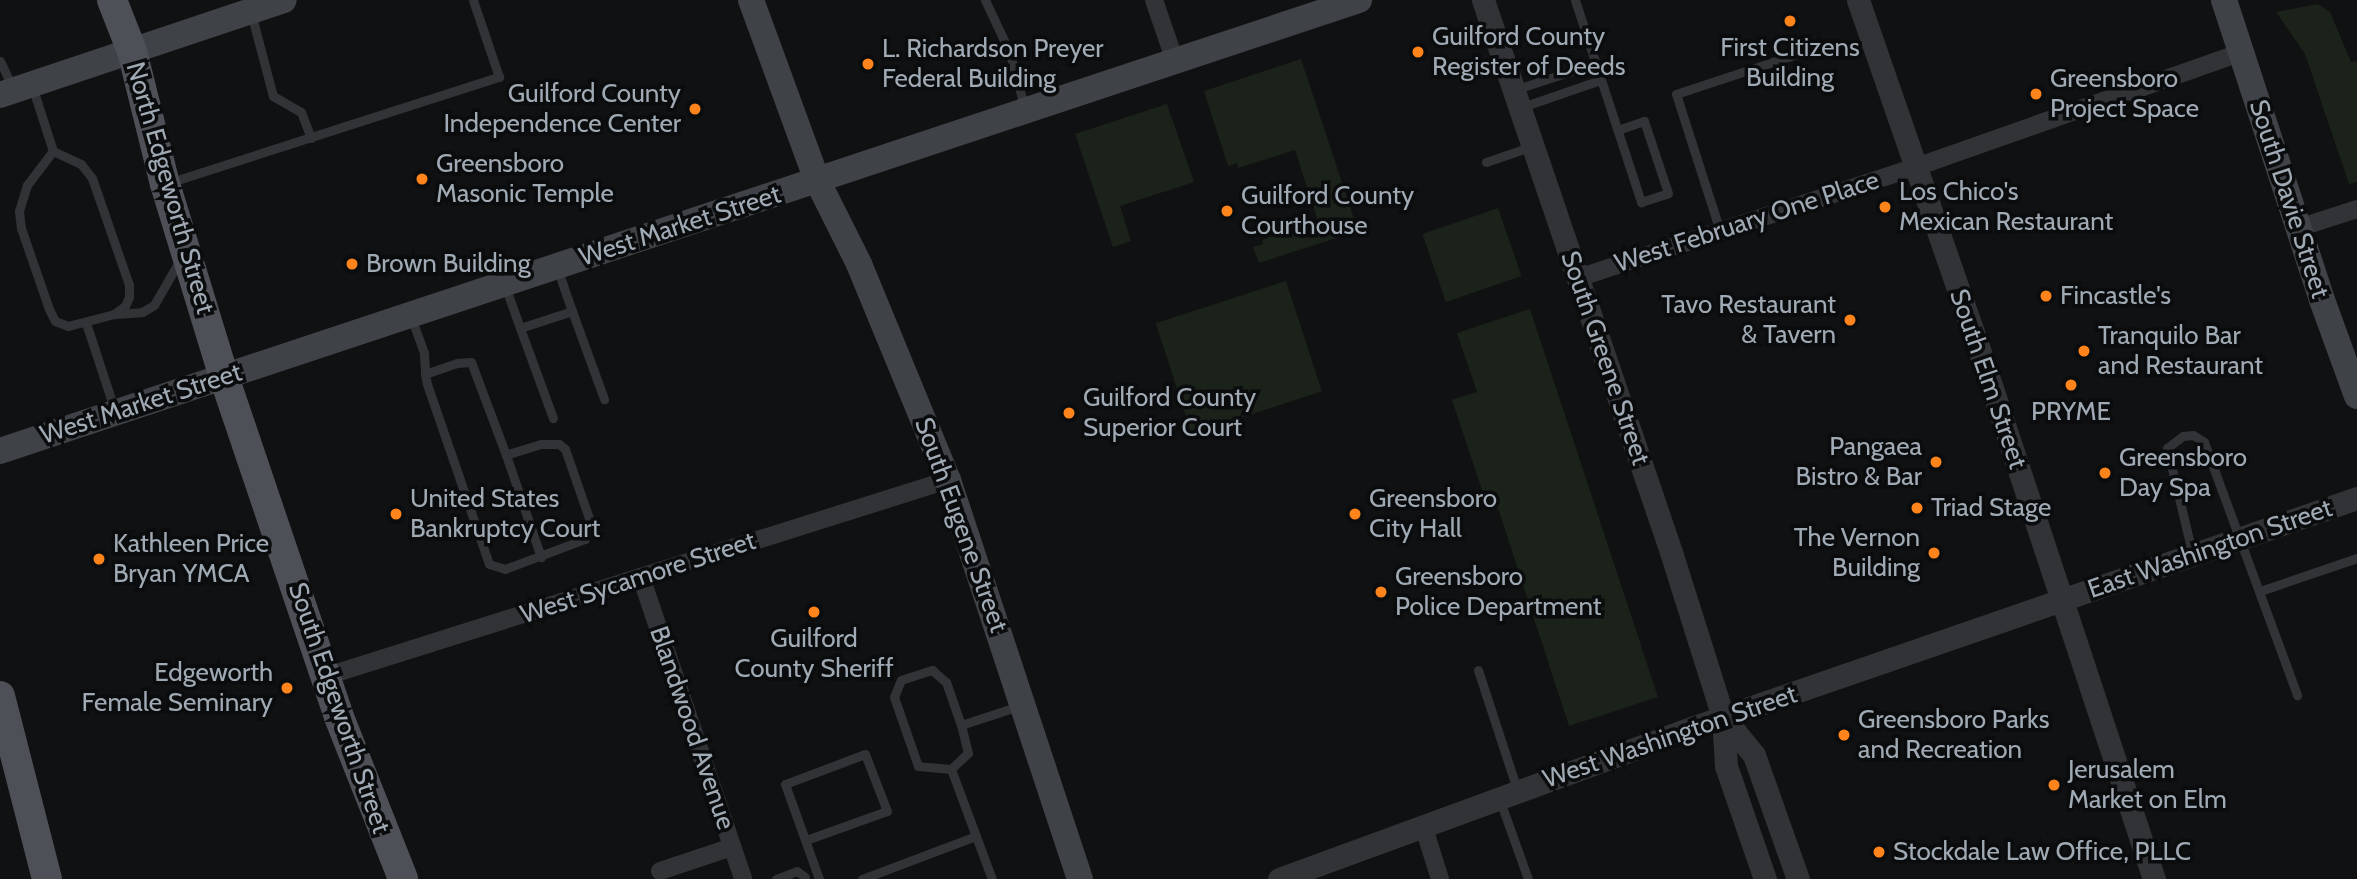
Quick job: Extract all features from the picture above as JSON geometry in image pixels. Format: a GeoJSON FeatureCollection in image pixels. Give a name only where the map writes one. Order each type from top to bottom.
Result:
{"type":"FeatureCollection","features":[{"type":"Feature","properties":{"kind":"main road","name":"North Edgeworth Street"},"geometry":{"type":"LineString","coordinates":[[112,0],[132,51],[165,184],[224,377]]}},
{"type":"Feature","properties":{"kind":"main road"},"geometry":{"type":"LineString","coordinates":[[15,90],[284,0]]}},
{"type":"Feature","properties":{"kind":"main road","name":"South Eugene Street"},"geometry":{"type":"LineString","coordinates":[[751,0],[817,180],[859,264],[948,480],[1080,879]]}},
{"type":"Feature","properties":{"kind":"main road","name":"West Market Street"},"geometry":{"type":"LineString","coordinates":[[0,451],[1359,0]]}},
{"type":"Feature","properties":{"kind":"main road","name":"South Davie Street"},"geometry":{"type":"LineString","coordinates":[[2224,0],[2298,228],[2357,396]]}},
{"type":"Feature","properties":{"kind":"main road","name":"South Edgeworth Street"},"geometry":{"type":"LineString","coordinates":[[224,377],[379,825],[403,879]]}},
{"type":"Feature","properties":{"kind":"main road"},"geometry":{"type":"LineString","coordinates":[[0,696],[6,750],[47,879]]}},
{"type":"Feature","properties":{"kind":"street"},"geometry":{"type":"LineString","coordinates":[[1154,0],[1175,61]]}},
{"type":"Feature","properties":{"kind":"street","name":"South Greene Street"},"geometry":{"type":"LineString","coordinates":[[1483,0],[1671,552],[1723,718],[1726,766],[1765,879]]}},
{"type":"Feature","properties":{"kind":"street","name":"South Elm Street"},"geometry":{"type":"LineString","coordinates":[[1858,0],[2063,600],[2154,879]]}},
{"type":"Feature","properties":{"kind":"street","name":"West February One Place"},"geometry":{"type":"LineString","coordinates":[[1578,278],[1916,167],[2240,53]]}},
{"type":"Feature","properties":{"kind":"street"},"geometry":{"type":"LineString","coordinates":[[2298,228],[2357,209]]}},
{"type":"Feature","properties":{"kind":"street","name":"West Sycamore Street"},"geometry":{"type":"LineString","coordinates":[[327,676],[948,480]]}},
{"type":"Feature","properties":{"kind":"street","name":"East Washington Street"},"geometry":{"type":"LineString","coordinates":[[2063,600],[2357,498]]}},
{"type":"Feature","properties":{"kind":"street","name":"Blandwood Avenue"},"geometry":{"type":"LineString","coordinates":[[640,577],[743,879]]}},
{"type":"Feature","properties":{"kind":"street","name":"West Washington Street"},"geometry":{"type":"LineString","coordinates":[[1279,879],[1508,794],[2063,600]]}},
{"type":"Feature","properties":{"kind":"street","name":"South Greene Street"},"geometry":{"type":"LineString","coordinates":[[1723,718],[1754,755],[1798,879]]}},
{"type":"Feature","properties":{"kind":"street"},"geometry":{"type":"LineString","coordinates":[[1423,825],[1440,879]]}},
{"type":"Feature","properties":{"kind":"street"},"geometry":{"type":"LineString","coordinates":[[660,871],[732,847]]}},
{"type":"Feature","properties":{"kind":"lane"},"geometry":{"type":"LineString","coordinates":[[165,184],[499,77],[473,0]]}},
{"type":"Feature","properties":{"kind":"lane"},"geometry":{"type":"LineString","coordinates":[[985,0],[1009,51],[1026,111]]}},
{"type":"Feature","properties":{"kind":"lane"},"geometry":{"type":"LineString","coordinates":[[1575,0],[1641,202],[1668,193],[1644,121],[1618,130]]}},
{"type":"Feature","properties":{"kind":"lane"},"geometry":{"type":"LineString","coordinates":[[251,11],[273,96],[301,112],[311,138]]}},
{"type":"Feature","properties":{"kind":"lane"},"geometry":{"type":"LineString","coordinates":[[1720,231],[1676,94],[1826,44]]}},
{"type":"Feature","properties":{"kind":"lane"},"geometry":{"type":"LineString","coordinates":[[0,61],[53,151],[67,155],[81,164],[92,178],[128,285],[129,297],[125,306],[114,314]]}},
{"type":"Feature","properties":{"kind":"lane"},"geometry":{"type":"LineString","coordinates":[[1517,99],[1596,63]]}},
{"type":"Feature","properties":{"kind":"lane"},"geometry":{"type":"LineString","coordinates":[[1517,99],[1601,80]]}},
{"type":"Feature","properties":{"kind":"lane"},"geometry":{"type":"LineString","coordinates":[[1486,162],[1533,146]]}},
{"type":"Feature","properties":{"kind":"lane"},"geometry":{"type":"LineString","coordinates":[[53,151],[27,185],[19,211],[21,228],[55,321],[68,326],[114,314],[142,312],[154,305],[185,250]]}},
{"type":"Feature","properties":{"kind":"lane"},"geometry":{"type":"LineString","coordinates":[[556,267],[604,399]]}},
{"type":"Feature","properties":{"kind":"lane"},"geometry":{"type":"LineString","coordinates":[[505,284],[553,418]]}},
{"type":"Feature","properties":{"kind":"lane"},"geometry":{"type":"LineString","coordinates":[[520,328],[572,311]]}},
{"type":"Feature","properties":{"kind":"lane"},"geometry":{"type":"LineString","coordinates":[[410,315],[424,353],[427,384],[489,564],[500,570],[585,540],[591,530],[590,517],[568,453],[559,444],[541,443],[506,455]]}},
{"type":"Feature","properties":{"kind":"lane"},"geometry":{"type":"LineString","coordinates":[[86,323],[115,413]]}},
{"type":"Feature","properties":{"kind":"lane"},"geometry":{"type":"LineString","coordinates":[[425,374],[468,360],[476,369],[541,557]]}},
{"type":"Feature","properties":{"kind":"lane"},"geometry":{"type":"LineString","coordinates":[[2192,554],[2167,448],[2183,436],[2193,435],[2204,442],[2297,695]]}},
{"type":"Feature","properties":{"kind":"lane"},"geometry":{"type":"LineString","coordinates":[[2260,591],[2357,558]]}},
{"type":"Feature","properties":{"kind":"lane"},"geometry":{"type":"LineString","coordinates":[[932,670],[946,682],[961,725],[968,753],[951,769],[918,766],[894,697],[901,680],[932,670]]}},
{"type":"Feature","properties":{"kind":"lane"},"geometry":{"type":"LineString","coordinates":[[1478,670],[1528,879]]}},
{"type":"Feature","properties":{"kind":"lane"},"geometry":{"type":"LineString","coordinates":[[961,725],[1024,704]]}},
{"type":"Feature","properties":{"kind":"lane"},"geometry":{"type":"LineString","coordinates":[[776,879],[797,871],[805,878],[818,876],[785,784],[865,754],[887,811],[806,841]]}},
{"type":"Feature","properties":{"kind":"lane"},"geometry":{"type":"LineString","coordinates":[[951,769],[992,879]]}},
{"type":"Feature","properties":{"kind":"lane"},"geometry":{"type":"LineString","coordinates":[[862,879],[976,836]]}},
{"type":"Feature","properties":{"kind":"shaded area"},"geometry":{"type":"Polygon","coordinates":[[[2318,4],[2330,12],[2351,62],[2357,61],[2357,182],[2349,184],[2305,54],[2276,12],[2318,4]]]}},
{"type":"Feature","properties":{"kind":"shaded area"},"geometry":{"type":"Polygon","coordinates":[[[1301,59],[1358,231],[1259,263],[1253,247],[1263,244],[1262,240],[1318,221],[1295,150],[1238,168],[1237,163],[1228,166],[1204,91],[1301,59]]]}},
{"type":"Feature","properties":{"kind":"shaded area"},"geometry":{"type":"Polygon","coordinates":[[[1167,104],[1194,182],[1120,206],[1131,241],[1113,247],[1075,134],[1167,104]]]}},
{"type":"Feature","properties":{"kind":"shaded area"},"geometry":{"type":"Polygon","coordinates":[[[1498,208],[1521,276],[1446,302],[1422,234],[1498,208]]]}},
{"type":"Feature","properties":{"kind":"shaded area"},"geometry":{"type":"Polygon","coordinates":[[[1286,281],[1322,391],[1192,434],[1156,323],[1286,281]]]}},
{"type":"Feature","properties":{"kind":"shaded area"},"geometry":{"type":"Polygon","coordinates":[[[1530,309],[1658,697],[1569,726],[1498,508],[1489,511],[1452,400],[1477,392],[1457,333],[1530,309]]]}},
{"type":"Feature","properties":{"kind":"place","name":"First Citizens Building"},"geometry":{"type":"Point","coordinates":[1790,21]}},
{"type":"Feature","properties":{"kind":"place","name":"Guilford County Register of Deeds"},"geometry":{"type":"Point","coordinates":[1418,52]}},
{"type":"Feature","properties":{"kind":"place","name":"L. Richardson Preyer Federal Building"},"geometry":{"type":"Point","coordinates":[868,64]}},
{"type":"Feature","properties":{"kind":"place","name":"Greensboro Project Space"},"geometry":{"type":"Point","coordinates":[2036,94]}},
{"type":"Feature","properties":{"kind":"place","name":"Guilford County Independence Center"},"geometry":{"type":"Point","coordinates":[695,109]}},
{"type":"Feature","properties":{"kind":"place","name":"Greensboro Masonic Temple"},"geometry":{"type":"Point","coordinates":[422,179]}},
{"type":"Feature","properties":{"kind":"place","name":"Los Chico's Mexican Restaurant"},"geometry":{"type":"Point","coordinates":[1885,207]}},
{"type":"Feature","properties":{"kind":"place","name":"Guilford County Courthouse"},"geometry":{"type":"Point","coordinates":[1227,211]}},
{"type":"Feature","properties":{"kind":"place","name":"Brown Building"},"geometry":{"type":"Point","coordinates":[352,264]}},
{"type":"Feature","properties":{"kind":"place","name":"Fincastle's"},"geometry":{"type":"Point","coordinates":[2046,296]}},
{"type":"Feature","properties":{"kind":"place","name":"Tavo Restaurant & Tavern"},"geometry":{"type":"Point","coordinates":[1850,320]}},
{"type":"Feature","properties":{"kind":"place","name":"Tranquilo Bar and Restaurant"},"geometry":{"type":"Point","coordinates":[2084,351]}},
{"type":"Feature","properties":{"kind":"place","name":"PRYME"},"geometry":{"type":"Point","coordinates":[2071,385]}},
{"type":"Feature","properties":{"kind":"place","name":"Guilford County Superior Court"},"geometry":{"type":"Point","coordinates":[1069,413]}},
{"type":"Feature","properties":{"kind":"place","name":"Pangaea Bistro & Bar"},"geometry":{"type":"Point","coordinates":[1936,462]}},
{"type":"Feature","properties":{"kind":"place","name":"Greensboro Day Spa"},"geometry":{"type":"Point","coordinates":[2105,473]}},
{"type":"Feature","properties":{"kind":"place","name":"Triad Stage"},"geometry":{"type":"Point","coordinates":[1917,508]}},
{"type":"Feature","properties":{"kind":"place","name":"United States Bankruptcy Court"},"geometry":{"type":"Point","coordinates":[396,514]}},
{"type":"Feature","properties":{"kind":"place","name":"Greensboro City Hall"},"geometry":{"type":"Point","coordinates":[1355,514]}},
{"type":"Feature","properties":{"kind":"place","name":"The Vernon Building"},"geometry":{"type":"Point","coordinates":[1934,553]}},
{"type":"Feature","properties":{"kind":"place","name":"Kathleen Price Bryan YMCA"},"geometry":{"type":"Point","coordinates":[99,559]}},
{"type":"Feature","properties":{"kind":"place","name":"Greensboro Police Department"},"geometry":{"type":"Point","coordinates":[1381,592]}},
{"type":"Feature","properties":{"kind":"place","name":"Guilford County Sheriff"},"geometry":{"type":"Point","coordinates":[814,612]}},
{"type":"Feature","properties":{"kind":"place","name":"Edgeworth Female Seminary"},"geometry":{"type":"Point","coordinates":[287,688]}},
{"type":"Feature","properties":{"kind":"place","name":"Greensboro Parks and Recreation"},"geometry":{"type":"Point","coordinates":[1844,735]}},
{"type":"Feature","properties":{"kind":"place","name":"Jerusalem Market on Elm"},"geometry":{"type":"Point","coordinates":[2054,785]}},
{"type":"Feature","properties":{"kind":"place","name":"Stockdale Law Office, PLLC"},"geometry":{"type":"Point","coordinates":[1879,852]}}]}
